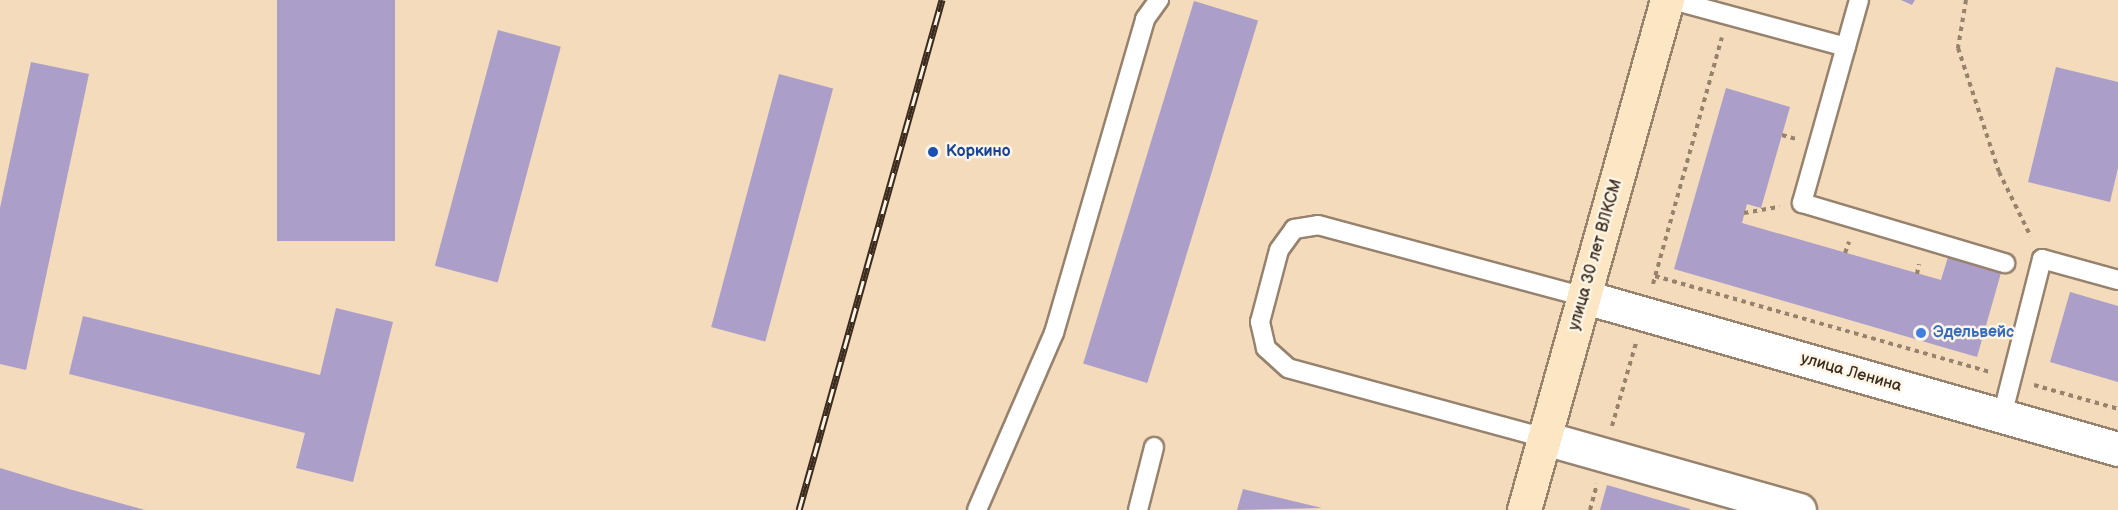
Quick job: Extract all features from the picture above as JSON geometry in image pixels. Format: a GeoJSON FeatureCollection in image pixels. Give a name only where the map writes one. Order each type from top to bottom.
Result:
{"type":"FeatureCollection","features":[{"type":"Feature","properties":{"kind":"main road","name":"улица 30 лет ВЛКСМ"},"geometry":{"type":"LineString","coordinates":[[1524,510],[1666,0]]}},
{"type":"Feature","properties":{"kind":"street","name":"улица Ленина"},"geometry":{"type":"LineString","coordinates":[[1585,297],[2118,449]]}},
{"type":"Feature","properties":{"kind":"street"},"geometry":{"type":"LineString","coordinates":[[1545,438],[1799,510]]}},
{"type":"Feature","properties":{"kind":"lane"},"geometry":{"type":"LineString","coordinates":[[977,510],[1054,333],[1145,19],[1159,0]]}},
{"type":"Feature","properties":{"kind":"lane"},"geometry":{"type":"LineString","coordinates":[[1672,0],[1846,48]]}},
{"type":"Feature","properties":{"kind":"lane"},"geometry":{"type":"LineString","coordinates":[[1859,0],[1802,203],[2005,263]]}},
{"type":"Feature","properties":{"kind":"lane"},"geometry":{"type":"LineString","coordinates":[[1545,438],[1288,368],[1266,348],[1260,322],[1279,250],[1294,229],[1318,225],[1585,297]]}},
{"type":"Feature","properties":{"kind":"lane"},"geometry":{"type":"LineString","coordinates":[[2002,416],[2042,259],[2118,280]]}},
{"type":"Feature","properties":{"kind":"lane"},"geometry":{"type":"LineString","coordinates":[[1138,510],[1154,447]]}},
{"type":"Feature","properties":{"kind":"path"},"geometry":{"type":"LineString","coordinates":[[1966,0],[1958,48],[1999,172],[2042,259]]}},
{"type":"Feature","properties":{"kind":"path"},"geometry":{"type":"LineString","coordinates":[[1604,453],[1729,15]]}},
{"type":"Feature","properties":{"kind":"path"},"geometry":{"type":"LineString","coordinates":[[1744,213],[1802,203]]}},
{"type":"Feature","properties":{"kind":"path"},"geometry":{"type":"LineString","coordinates":[[1655,276],[2118,409]]}},
{"type":"Feature","properties":{"kind":"building"},"geometry":{"type":"Polygon","coordinates":[[[277,0],[395,0],[395,241],[277,241],[277,0]]]}},
{"type":"Feature","properties":{"kind":"building"},"geometry":{"type":"Polygon","coordinates":[[[1901,0],[1915,0],[1912,5],[1901,0]]]}},
{"type":"Feature","properties":{"kind":"building"},"geometry":{"type":"Polygon","coordinates":[[[1194,1],[1258,21],[1147,383],[1083,363],[1194,1]]]}},
{"type":"Feature","properties":{"kind":"building"},"geometry":{"type":"Polygon","coordinates":[[[498,30],[561,47],[498,283],[435,266],[498,30]]]}},
{"type":"Feature","properties":{"kind":"building"},"geometry":{"type":"Polygon","coordinates":[[[31,62],[89,74],[26,370],[0,364],[0,208],[31,62]]]}},
{"type":"Feature","properties":{"kind":"building"},"geometry":{"type":"Polygon","coordinates":[[[2056,67],[2118,82],[2118,168],[2110,202],[2028,182],[2056,67]]]}},
{"type":"Feature","properties":{"kind":"building"},"geometry":{"type":"Polygon","coordinates":[[[779,74],[833,88],[765,342],[711,327],[779,74]]]}},
{"type":"Feature","properties":{"kind":"building"},"geometry":{"type":"Polygon","coordinates":[[[1726,88],[1790,107],[1761,208],[1747,204],[1742,223],[1941,280],[1948,257],[2001,273],[1977,357],[1674,269],[1726,88]]]}},
{"type":"Feature","properties":{"kind":"building"},"geometry":{"type":"Polygon","coordinates":[[[2070,292],[2118,306],[2118,382],[2050,362],[2070,292]]]}},
{"type":"Feature","properties":{"kind":"building"},"geometry":{"type":"Polygon","coordinates":[[[336,308],[393,322],[353,482],[296,468],[305,433],[69,374],[83,316],[320,375],[336,308]]]}},
{"type":"Feature","properties":{"kind":"building"},"geometry":{"type":"Polygon","coordinates":[[[0,468],[69,489],[145,510],[0,510],[0,468]]]}},
{"type":"Feature","properties":{"kind":"building"},"geometry":{"type":"Polygon","coordinates":[[[1607,485],[1690,509],[1690,510],[1600,510],[1607,485]]]}},
{"type":"Feature","properties":{"kind":"building"},"geometry":{"type":"Polygon","coordinates":[[[1243,489],[1322,508],[1237,510],[1243,489]]]}},
{"type":"Feature","properties":{"kind":"railway"},"geometry":{"type":"LineString","coordinates":[[799,510],[942,0]]}},
{"type":"Feature","properties":{"kind":"place","name":"Коркино"},"geometry":{"type":"Point","coordinates":[933,152]}},
{"type":"Feature","properties":{"kind":"place","name":"Эдельвейс"},"geometry":{"type":"Point","coordinates":[1921,333]}}]}
